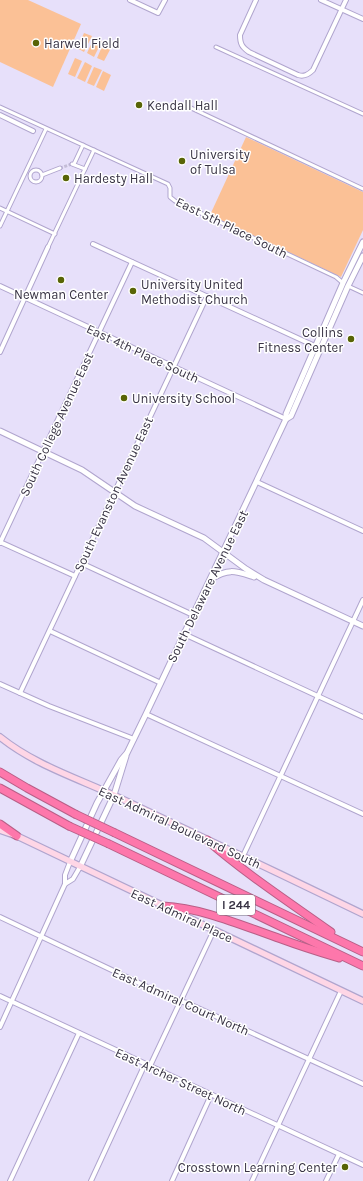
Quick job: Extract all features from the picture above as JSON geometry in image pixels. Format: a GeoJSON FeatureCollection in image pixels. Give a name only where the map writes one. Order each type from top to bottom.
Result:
{"type":"FeatureCollection","features":[{"type":"Feature","properties":{"kind":"highway","name":"I 244"},"geometry":{"type":"LineString","coordinates":[[0,772],[75,814],[363,952]]}},
{"type":"Feature","properties":{"kind":"highway","name":"I 244"},"geometry":{"type":"LineString","coordinates":[[0,788],[69,826],[363,966]]}},
{"type":"Feature","properties":{"kind":"highway"},"geometry":{"type":"LineString","coordinates":[[0,824],[17,836]]}},
{"type":"Feature","properties":{"kind":"highway"},"geometry":{"type":"LineString","coordinates":[[207,840],[268,888],[300,909],[347,944]]}},
{"type":"Feature","properties":{"kind":"highway"},"geometry":{"type":"LineString","coordinates":[[163,906],[179,907],[230,921],[281,940],[363,966]]}},
{"type":"Feature","properties":{"kind":"main road","name":"East Admiral Boulevard South"},"geometry":{"type":"LineString","coordinates":[[0,737],[16,749],[44,765],[114,795],[363,914]]}},
{"type":"Feature","properties":{"kind":"main road","name":"East Admiral Place"},"geometry":{"type":"LineString","coordinates":[[0,830],[17,836],[363,1001]]}},
{"type":"Feature","properties":{"kind":"street"},"geometry":{"type":"LineString","coordinates":[[130,0],[158,13],[165,0]]}},
{"type":"Feature","properties":{"kind":"street"},"geometry":{"type":"LineString","coordinates":[[256,0],[240,35],[242,47],[249,52],[303,76],[308,75],[313,70],[346,0]]}},
{"type":"Feature","properties":{"kind":"street"},"geometry":{"type":"LineString","coordinates":[[321,0],[363,19]]}},
{"type":"Feature","properties":{"kind":"street"},"geometry":{"type":"LineString","coordinates":[[216,47],[363,114]]}},
{"type":"Feature","properties":{"kind":"street","name":"East 5th Place South"},"geometry":{"type":"LineString","coordinates":[[0,107],[168,184],[170,188],[170,197],[175,201],[336,277],[345,285],[363,293]]}},
{"type":"Feature","properties":{"kind":"street"},"geometry":{"type":"LineString","coordinates":[[189,107],[363,189]]}},
{"type":"Feature","properties":{"kind":"street"},"geometry":{"type":"LineString","coordinates":[[0,116],[33,131]]}},
{"type":"Feature","properties":{"kind":"street"},"geometry":{"type":"LineString","coordinates":[[0,226],[46,128]]}},
{"type":"Feature","properties":{"kind":"street"},"geometry":{"type":"LineString","coordinates":[[83,145],[73,164],[85,169]]}},
{"type":"Feature","properties":{"kind":"street"},"geometry":{"type":"LineString","coordinates":[[0,352],[94,150]]}},
{"type":"Feature","properties":{"kind":"street"},"geometry":{"type":"LineString","coordinates":[[42,175],[60,168]]}},
{"type":"Feature","properties":{"kind":"street"},"geometry":{"type":"LineString","coordinates":[[31,174],[37,170],[42,175]]}},
{"type":"Feature","properties":{"kind":"street"},"geometry":{"type":"LineString","coordinates":[[26,172],[31,174]]}},
{"type":"Feature","properties":{"kind":"street"},"geometry":{"type":"LineString","coordinates":[[31,174],[32,180],[37,182],[41,180],[42,175]]}},
{"type":"Feature","properties":{"kind":"street"},"geometry":{"type":"LineString","coordinates":[[0,208],[55,234]]}},
{"type":"Feature","properties":{"kind":"street","name":"South Delaware Avenue East"},"geometry":{"type":"LineString","coordinates":[[286,419],[291,416],[321,349],[363,242]]}},
{"type":"Feature","properties":{"kind":"street"},"geometry":{"type":"LineString","coordinates":[[93,244],[321,349]]}},
{"type":"Feature","properties":{"kind":"street","name":"South Delaware Avenue East"},"geometry":{"type":"LineString","coordinates":[[70,862],[104,791],[127,753],[162,683],[286,419],[286,414],[314,346],[345,285],[363,256]]}},
{"type":"Feature","properties":{"kind":"street","name":"South College Avenue East"},"geometry":{"type":"LineString","coordinates":[[0,542],[132,262]]}},
{"type":"Feature","properties":{"kind":"street","name":"East 4th Place South"},"geometry":{"type":"LineString","coordinates":[[0,286],[286,419]]}},
{"type":"Feature","properties":{"kind":"street","name":"South Evanston Avenue East"},"geometry":{"type":"LineString","coordinates":[[20,693],[207,296]]}},
{"type":"Feature","properties":{"kind":"street"},"geometry":{"type":"LineString","coordinates":[[0,342],[6,339]]}},
{"type":"Feature","properties":{"kind":"street"},"geometry":{"type":"LineString","coordinates":[[0,431],[82,470],[135,506],[204,538],[246,569],[264,580],[363,626]]}},
{"type":"Feature","properties":{"kind":"street"},"geometry":{"type":"LineString","coordinates":[[257,482],[363,531]]}},
{"type":"Feature","properties":{"kind":"street"},"geometry":{"type":"LineString","coordinates":[[0,542],[75,576]]}},
{"type":"Feature","properties":{"kind":"street"},"geometry":{"type":"LineString","coordinates":[[81,563],[193,615]]}},
{"type":"Feature","properties":{"kind":"street"},"geometry":{"type":"LineString","coordinates":[[210,579],[221,573],[237,571],[264,580]]}},
{"type":"Feature","properties":{"kind":"street"},"geometry":{"type":"LineString","coordinates":[[243,856],[363,600]]}},
{"type":"Feature","properties":{"kind":"street"},"geometry":{"type":"LineString","coordinates":[[50,630],[162,683]]}},
{"type":"Feature","properties":{"kind":"street"},"geometry":{"type":"LineString","coordinates":[[184,634],[363,717]]}},
{"type":"Feature","properties":{"kind":"street"},"geometry":{"type":"LineString","coordinates":[[0,684],[49,706],[134,739]]}},
{"type":"Feature","properties":{"kind":"street"},"geometry":{"type":"LineString","coordinates":[[146,714],[363,814]]}},
{"type":"Feature","properties":{"kind":"street","name":"South Delaware Avenue East"},"geometry":{"type":"LineString","coordinates":[[80,867],[114,795],[127,753]]}},
{"type":"Feature","properties":{"kind":"street"},"geometry":{"type":"LineString","coordinates":[[0,1027],[66,884],[65,874],[70,862]]}},
{"type":"Feature","properties":{"kind":"street"},"geometry":{"type":"LineString","coordinates":[[66,884],[73,879],[80,867]]}},
{"type":"Feature","properties":{"kind":"street","name":"East Admiral Court North"},"geometry":{"type":"LineString","coordinates":[[0,917],[175,1000],[187,1003],[363,1084]]}},
{"type":"Feature","properties":{"kind":"street"},"geometry":{"type":"LineString","coordinates":[[150,1066],[214,930]]}},
{"type":"Feature","properties":{"kind":"street"},"geometry":{"type":"LineString","coordinates":[[252,1181],[341,991]]}},
{"type":"Feature","properties":{"kind":"street","name":"East Archer Street North"},"geometry":{"type":"LineString","coordinates":[[0,996],[363,1165]]}},
{"type":"Feature","properties":{"kind":"street"},"geometry":{"type":"LineString","coordinates":[[10,1181],[78,1033]]}},
{"type":"Feature","properties":{"kind":"street"},"geometry":{"type":"LineString","coordinates":[[91,1181],[145,1064]]}},
{"type":"Feature","properties":{"kind":"street"},"geometry":{"type":"LineString","coordinates":[[172,1181],[211,1095]]}},
{"type":"Feature","properties":{"kind":"street"},"geometry":{"type":"LineString","coordinates":[[326,1181],[339,1154]]}},
{"type":"Feature","properties":{"kind":"shaded area","name":"Harwell Field"},"geometry":{"type":"Polygon","coordinates":[[[0,0],[28,0],[81,24],[53,87],[0,62],[0,0]]]}},
{"type":"Feature","properties":{"kind":"shaded area"},"geometry":{"type":"Polygon","coordinates":[[[84,33],[92,36],[84,52],[77,48],[84,33]]]}},
{"type":"Feature","properties":{"kind":"shaded area"},"geometry":{"type":"Polygon","coordinates":[[[94,38],[102,41],[94,57],[87,53],[94,38]]]}},
{"type":"Feature","properties":{"kind":"shaded area"},"geometry":{"type":"Polygon","coordinates":[[[104,42],[112,46],[104,61],[97,58],[104,42]]]}},
{"type":"Feature","properties":{"kind":"shaded area"},"geometry":{"type":"Polygon","coordinates":[[[75,58],[82,61],[75,77],[68,74],[75,58]]]}},
{"type":"Feature","properties":{"kind":"shaded area"},"geometry":{"type":"Polygon","coordinates":[[[85,62],[92,66],[85,82],[77,78],[85,62]]]}},
{"type":"Feature","properties":{"kind":"shaded area"},"geometry":{"type":"Polygon","coordinates":[[[94,67],[102,70],[94,86],[87,83],[94,67]]]}},
{"type":"Feature","properties":{"kind":"shaded area"},"geometry":{"type":"Polygon","coordinates":[[[103,71],[111,75],[104,91],[96,87],[103,71]]]}},
{"type":"Feature","properties":{"kind":"shaded area"},"geometry":{"type":"Polygon","coordinates":[[[246,137],[363,192],[363,230],[341,277],[210,215],[246,137]]]}},
{"type":"Feature","properties":{"kind":"tunnel"},"geometry":{"type":"LineString","coordinates":[[60,168],[72,164]]}},
{"type":"Feature","properties":{"kind":"place","name":"Harwell Field"},"geometry":{"type":"Point","coordinates":[36,43]}},
{"type":"Feature","properties":{"kind":"place","name":"Kendall Hall"},"geometry":{"type":"Point","coordinates":[139,105]}},
{"type":"Feature","properties":{"kind":"place","name":"University of Tulsa"},"geometry":{"type":"Point","coordinates":[182,161]}},
{"type":"Feature","properties":{"kind":"place","name":"Hardesty Hall"},"geometry":{"type":"Point","coordinates":[66,178]}},
{"type":"Feature","properties":{"kind":"place","name":"Newman Center"},"geometry":{"type":"Point","coordinates":[61,280]}},
{"type":"Feature","properties":{"kind":"place","name":"University United Methodist Church"},"geometry":{"type":"Point","coordinates":[133,291]}},
{"type":"Feature","properties":{"kind":"place","name":"Collins Fitness Center"},"geometry":{"type":"Point","coordinates":[351,339]}},
{"type":"Feature","properties":{"kind":"place","name":"University School"},"geometry":{"type":"Point","coordinates":[124,398]}},
{"type":"Feature","properties":{"kind":"place","name":"Crosstown Learning Center"},"geometry":{"type":"Point","coordinates":[345,1167]}}]}
